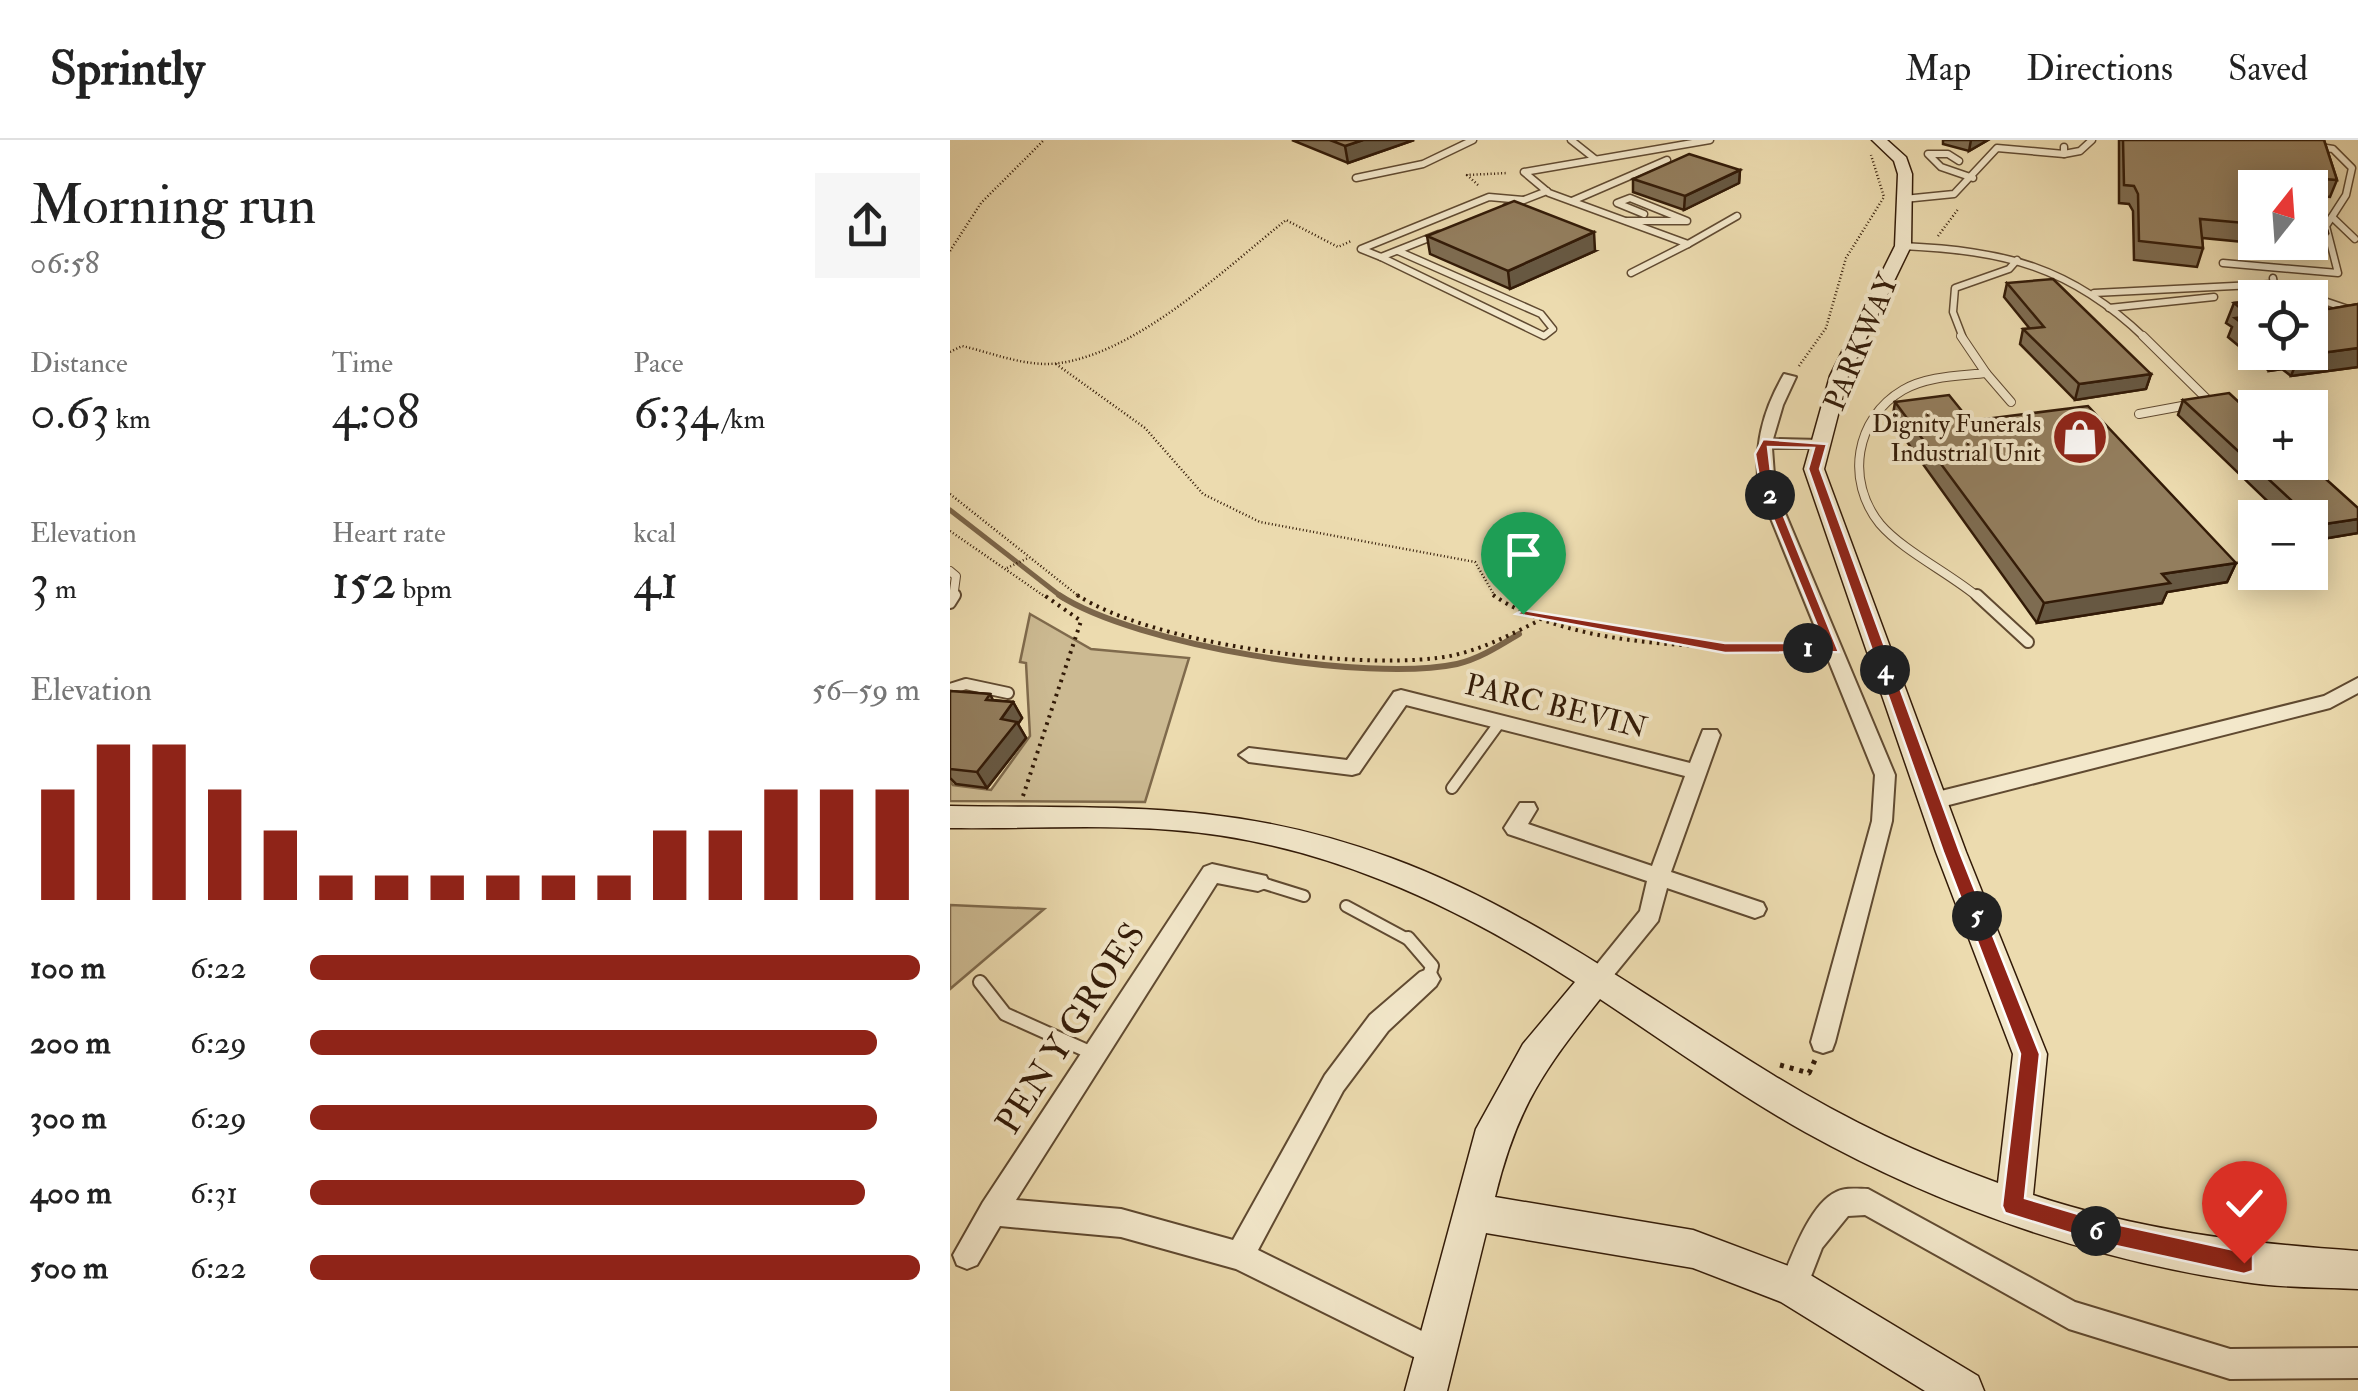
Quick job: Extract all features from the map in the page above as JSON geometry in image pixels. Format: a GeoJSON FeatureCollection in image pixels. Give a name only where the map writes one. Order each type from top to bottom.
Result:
{"type":"FeatureCollection","features":[{"type":"Feature","properties":{"kind":"main road"},"geometry":{"type":"LineString","coordinates":[[1875,145],[1905,150]]}},
{"type":"Feature","properties":{"kind":"main road","name":"PARKWAY"},"geometry":{"type":"LineString","coordinates":[[1905,150],[1903,246],[1839,376],[1814,469],[2030,1054],[2013,1206]]}},
{"type":"Feature","properties":{"kind":"main road"},"geometry":{"type":"LineString","coordinates":[[950,817],[1141,816],[1264,830],[1384,868],[1470,907],[1597,979],[1766,1090],[1914,1169],[2013,1206],[2102,1232],[2244,1263],[2358,1270]]}},
{"type":"Feature","properties":{"kind":"main road"},"geometry":{"type":"LineString","coordinates":[[1426,1391],[1494,1129],[1535,1055],[1597,979]]}},
{"type":"Feature","properties":{"kind":"main road"},"geometry":{"type":"LineString","coordinates":[[1473,1212],[1692,1249],[1793,1287],[1963,1391]]}},
{"type":"Feature","properties":{"kind":"street"},"geometry":{"type":"LineString","coordinates":[[1790,377],[1771,411],[1763,443],[1767,489],[1884,775],[1882,821],[1823,1042]]}},
{"type":"Feature","properties":{"kind":"street"},"geometry":{"type":"LineString","coordinates":[[1763,443],[1820,444]]}},
{"type":"Feature","properties":{"kind":"street"},"geometry":{"type":"LineString","coordinates":[[1934,801],[2330,701],[2358,684]]}},
{"type":"Feature","properties":{"kind":"street","name":"PARC BEVIN"},"geometry":{"type":"LineString","coordinates":[[1249,755],[1352,768],[1400,697],[1697,772]]}},
{"type":"Feature","properties":{"kind":"street"},"geometry":{"type":"LineString","coordinates":[[1597,979],[1650,915],[1658,879],[1710,735]]}},
{"type":"Feature","properties":{"kind":"street"},"geometry":{"type":"LineString","coordinates":[[1527,809],[1515,828],[1755,909]]}},
{"type":"Feature","properties":{"kind":"street","name":"PEN Y GROES"},"geometry":{"type":"LineString","coordinates":[[958,1256],[994,1212],[1208,866],[1258,882]]}},
{"type":"Feature","properties":{"kind":"street"},"geometry":{"type":"LineString","coordinates":[[1240,1256],[1334,1084],[1379,1023],[1428,979]]}},
{"type":"Feature","properties":{"kind":"street"},"geometry":{"type":"LineString","coordinates":[[1793,1287],[1812,1239],[1841,1203],[1868,1202],[2069,1315],[2230,1364],[2358,1362]]}},
{"type":"Feature","properties":{"kind":"street"},"geometry":{"type":"LineString","coordinates":[[994,1212],[1120,1223],[1240,1256],[1436,1353]]}},
{"type":"Feature","properties":{"kind":"lane"},"geometry":{"type":"LineString","coordinates":[[1356,178],[1424,164],[1472,140]]}},
{"type":"Feature","properties":{"kind":"lane"},"geometry":{"type":"LineString","coordinates":[[1572,140],[1596,160]]}},
{"type":"Feature","properties":{"kind":"lane"},"geometry":{"type":"LineString","coordinates":[[1524,172],[1710,140]]}},
{"type":"Feature","properties":{"kind":"lane"},"geometry":{"type":"LineString","coordinates":[[1904,199],[1933,201],[1957,197],[1998,148],[2080,152],[2092,140]]}},
{"type":"Feature","properties":{"kind":"lane"},"geometry":{"type":"LineString","coordinates":[[2223,263],[2338,274],[2326,226],[2346,195],[2352,168],[2333,149],[2308,146]]}},
{"type":"Feature","properties":{"kind":"lane"},"geometry":{"type":"LineString","coordinates":[[1958,160],[1948,154],[1928,154],[1941,167],[1973,178]]}},
{"type":"Feature","properties":{"kind":"lane"},"geometry":{"type":"LineString","coordinates":[[1572,201],[1667,160]]}},
{"type":"Feature","properties":{"kind":"lane"},"geometry":{"type":"LineString","coordinates":[[1524,172],[1547,191],[1688,244]]}},
{"type":"Feature","properties":{"kind":"lane"},"geometry":{"type":"LineString","coordinates":[[1490,214],[1547,191]]}},
{"type":"Feature","properties":{"kind":"lane"},"geometry":{"type":"LineString","coordinates":[[1398,250],[1541,314],[1553,329],[1544,336],[1362,249],[1490,197],[1523,200]]}},
{"type":"Feature","properties":{"kind":"lane"},"geometry":{"type":"LineString","coordinates":[[1626,222],[1644,214],[1678,224],[1686,221],[1630,198],[1617,202],[1644,214]]}},
{"type":"Feature","properties":{"kind":"lane"},"geometry":{"type":"LineString","coordinates":[[1631,274],[1737,216]]}},
{"type":"Feature","properties":{"kind":"lane"},"geometry":{"type":"LineString","coordinates":[[2332,218],[2355,240]]}},
{"type":"Feature","properties":{"kind":"lane"},"geometry":{"type":"LineString","coordinates":[[1381,258],[1454,228]]}},
{"type":"Feature","properties":{"kind":"lane"},"geometry":{"type":"LineString","coordinates":[[1903,246],[1972,250],[2017,260],[2094,294],[2209,400],[2138,414]]}},
{"type":"Feature","properties":{"kind":"lane"},"geometry":{"type":"LineString","coordinates":[[2011,402],[1958,335],[1952,297],[1954,288],[2008,270],[2017,260]]}},
{"type":"Feature","properties":{"kind":"lane"},"geometry":{"type":"LineString","coordinates":[[2270,267],[2273,280]]}},
{"type":"Feature","properties":{"kind":"lane"},"geometry":{"type":"LineString","coordinates":[[2094,294],[2238,286]]}},
{"type":"Feature","properties":{"kind":"lane"},"geometry":{"type":"LineString","coordinates":[[2109,308],[2214,297]]}},
{"type":"Feature","properties":{"kind":"lane"},"geometry":{"type":"LineString","coordinates":[[2328,303],[2348,310]]}},
{"type":"Feature","properties":{"kind":"lane"},"geometry":{"type":"LineString","coordinates":[[1986,373],[1926,380],[1904,390],[1879,408],[1863,431],[1858,465],[1865,499],[1880,524],[1984,599],[2028,642]]}},
{"type":"Feature","properties":{"kind":"lane"},"geometry":{"type":"LineString","coordinates":[[950,570],[956,576],[957,592],[950,604]]}},
{"type":"Feature","properties":{"kind":"lane"},"geometry":{"type":"LineString","coordinates":[[950,689],[966,684],[1008,693]]}},
{"type":"Feature","properties":{"kind":"lane"},"geometry":{"type":"LineString","coordinates":[[1452,788],[1500,722]]}},
{"type":"Feature","properties":{"kind":"lane"},"geometry":{"type":"LineString","coordinates":[[1258,882],[1304,896]]}},
{"type":"Feature","properties":{"kind":"lane"},"geometry":{"type":"LineString","coordinates":[[1346,906],[1404,934],[1424,950],[1432,966],[1428,979]]}},
{"type":"Feature","properties":{"kind":"lane"},"geometry":{"type":"LineString","coordinates":[[980,982],[1006,1014],[1095,1054]]}},
{"type":"Feature","properties":{"kind":"path"},"geometry":{"type":"LineString","coordinates":[[950,251],[981,203],[1044,140]]}},
{"type":"Feature","properties":{"kind":"path"},"geometry":{"type":"LineString","coordinates":[[1790,377],[1826,328],[1846,258],[1884,198],[1875,145]]}},
{"type":"Feature","properties":{"kind":"path"},"geometry":{"type":"LineString","coordinates":[[1483,190],[1467,176],[1524,172]]}},
{"type":"Feature","properties":{"kind":"path"},"geometry":{"type":"LineString","coordinates":[[1930,247],[1969,194],[1965,188]]}},
{"type":"Feature","properties":{"kind":"path"},"geometry":{"type":"LineString","coordinates":[[950,352],[962,346],[1056,364],[1086,358],[1184,301],[1286,220],[1338,246],[1356,240]]}},
{"type":"Feature","properties":{"kind":"path"},"geometry":{"type":"LineString","coordinates":[[1056,364],[1145,428],[1202,494],[1260,522],[1475,562],[1489,593],[1539,620],[1725,648],[1834,648]]}},
{"type":"Feature","properties":{"kind":"path"},"geometry":{"type":"LineString","coordinates":[[950,494],[1059,583],[1125,620],[1171,632],[1382,660],[1434,658],[1480,648],[1539,620]]}},
{"type":"Feature","properties":{"kind":"path"},"geometry":{"type":"LineString","coordinates":[[950,530],[1081,622],[1025,794],[1012,818]]}},
{"type":"Feature","properties":{"kind":"path"},"geometry":{"type":"LineString","coordinates":[[1007,568],[1028,558]]}},
{"type":"Feature","properties":{"kind":"shaded area"},"geometry":{"type":"Polygon","coordinates":[[[1030,614],[1091,649],[1189,658],[1145,802],[950,801],[950,781],[953,785],[991,790],[1030,736],[1026,663],[1020,662],[1030,614]]]}},
{"type":"Feature","properties":{"kind":"shaded area"},"geometry":{"type":"Polygon","coordinates":[[[950,905],[1044,909],[950,989],[950,905]]]}},
{"type":"Feature","properties":{"kind":"building"},"geometry":{"type":"Polygon","coordinates":[[[1330,140],[1363,140],[1345,146],[1330,140]]]}},
{"type":"Feature","properties":{"kind":"building"},"geometry":{"type":"Polygon","coordinates":[[[2123,140],[2324,140],[2337,180],[2328,179],[2328,170],[2238,170],[2238,222],[2200,219],[2203,248],[2139,241],[2138,194],[2134,186],[2124,185],[2123,140]]]}},
{"type":"Feature","properties":{"kind":"building"},"geometry":{"type":"Polygon","coordinates":[[[1689,154],[1740,170],[1685,196],[1633,179],[1689,154]]]}},
{"type":"Feature","properties":{"kind":"building"},"geometry":{"type":"Polygon","coordinates":[[[1514,201],[1594,232],[1508,271],[1427,236],[1514,201]]]}},
{"type":"Feature","properties":{"kind":"building"},"geometry":{"type":"Polygon","coordinates":[[[2053,279],[2151,374],[2079,384],[2023,329],[2044,327],[2007,283],[2053,279]]]}},
{"type":"Feature","properties":{"kind":"building"},"geometry":{"type":"Polygon","coordinates":[[[2358,304],[2358,348],[2328,352],[2328,308],[2358,304]]]}},
{"type":"Feature","properties":{"kind":"building"},"geometry":{"type":"Polygon","coordinates":[[[2229,393],[2238,401],[2238,451],[2183,400],[2229,393]]]}},
{"type":"Feature","properties":{"kind":"building"},"geometry":{"type":"Polygon","coordinates":[[[1949,395],[1970,421],[2088,406],[2236,563],[2162,574],[2170,583],[2044,603],[1895,402],[1949,395]]]}},
{"type":"Feature","properties":{"kind":"building"},"geometry":{"type":"Polygon","coordinates":[[[2269,480],[2327,480],[2358,508],[2358,519],[2328,524],[2328,500],[2291,500],[2269,480]]]}},
{"type":"Feature","properties":{"kind":"building"},"geometry":{"type":"Polygon","coordinates":[[[950,691],[990,694],[986,700],[1013,702],[1001,719],[1017,722],[977,772],[950,769],[950,691]]]}},
{"type":"Feature","properties":{"kind":"waterway"},"geometry":{"type":"LineString","coordinates":[[950,510],[1059,595]]}},
{"type":"Feature","properties":{"kind":"waterway"},"geometry":{"type":"LineString","coordinates":[[1059,595],[1141,630],[1195,644],[1312,664],[1417,669],[1457,664],[1519,634]]}},
{"type":"Feature","properties":{"kind":"waterway"},"geometry":{"type":"LineString","coordinates":[[1059,595],[1063,598]]}},
{"type":"Feature","properties":{"kind":"place","name":"Dignity Funerals Industrial Unit"},"geometry":{"type":"Point","coordinates":[2080,437]}},
{"type":"Feature","properties":{"kind":"route"},"geometry":{"type":"LineString","coordinates":[[1523,614],[1654,640],[1725,648],[1834,648],[1767,489],[1761,454],[1763,443],[1820,444],[1814,469],[1951,852],[2030,1054],[2025,1130],[2013,1206],[2102,1232],[2244,1263]]}}]}
